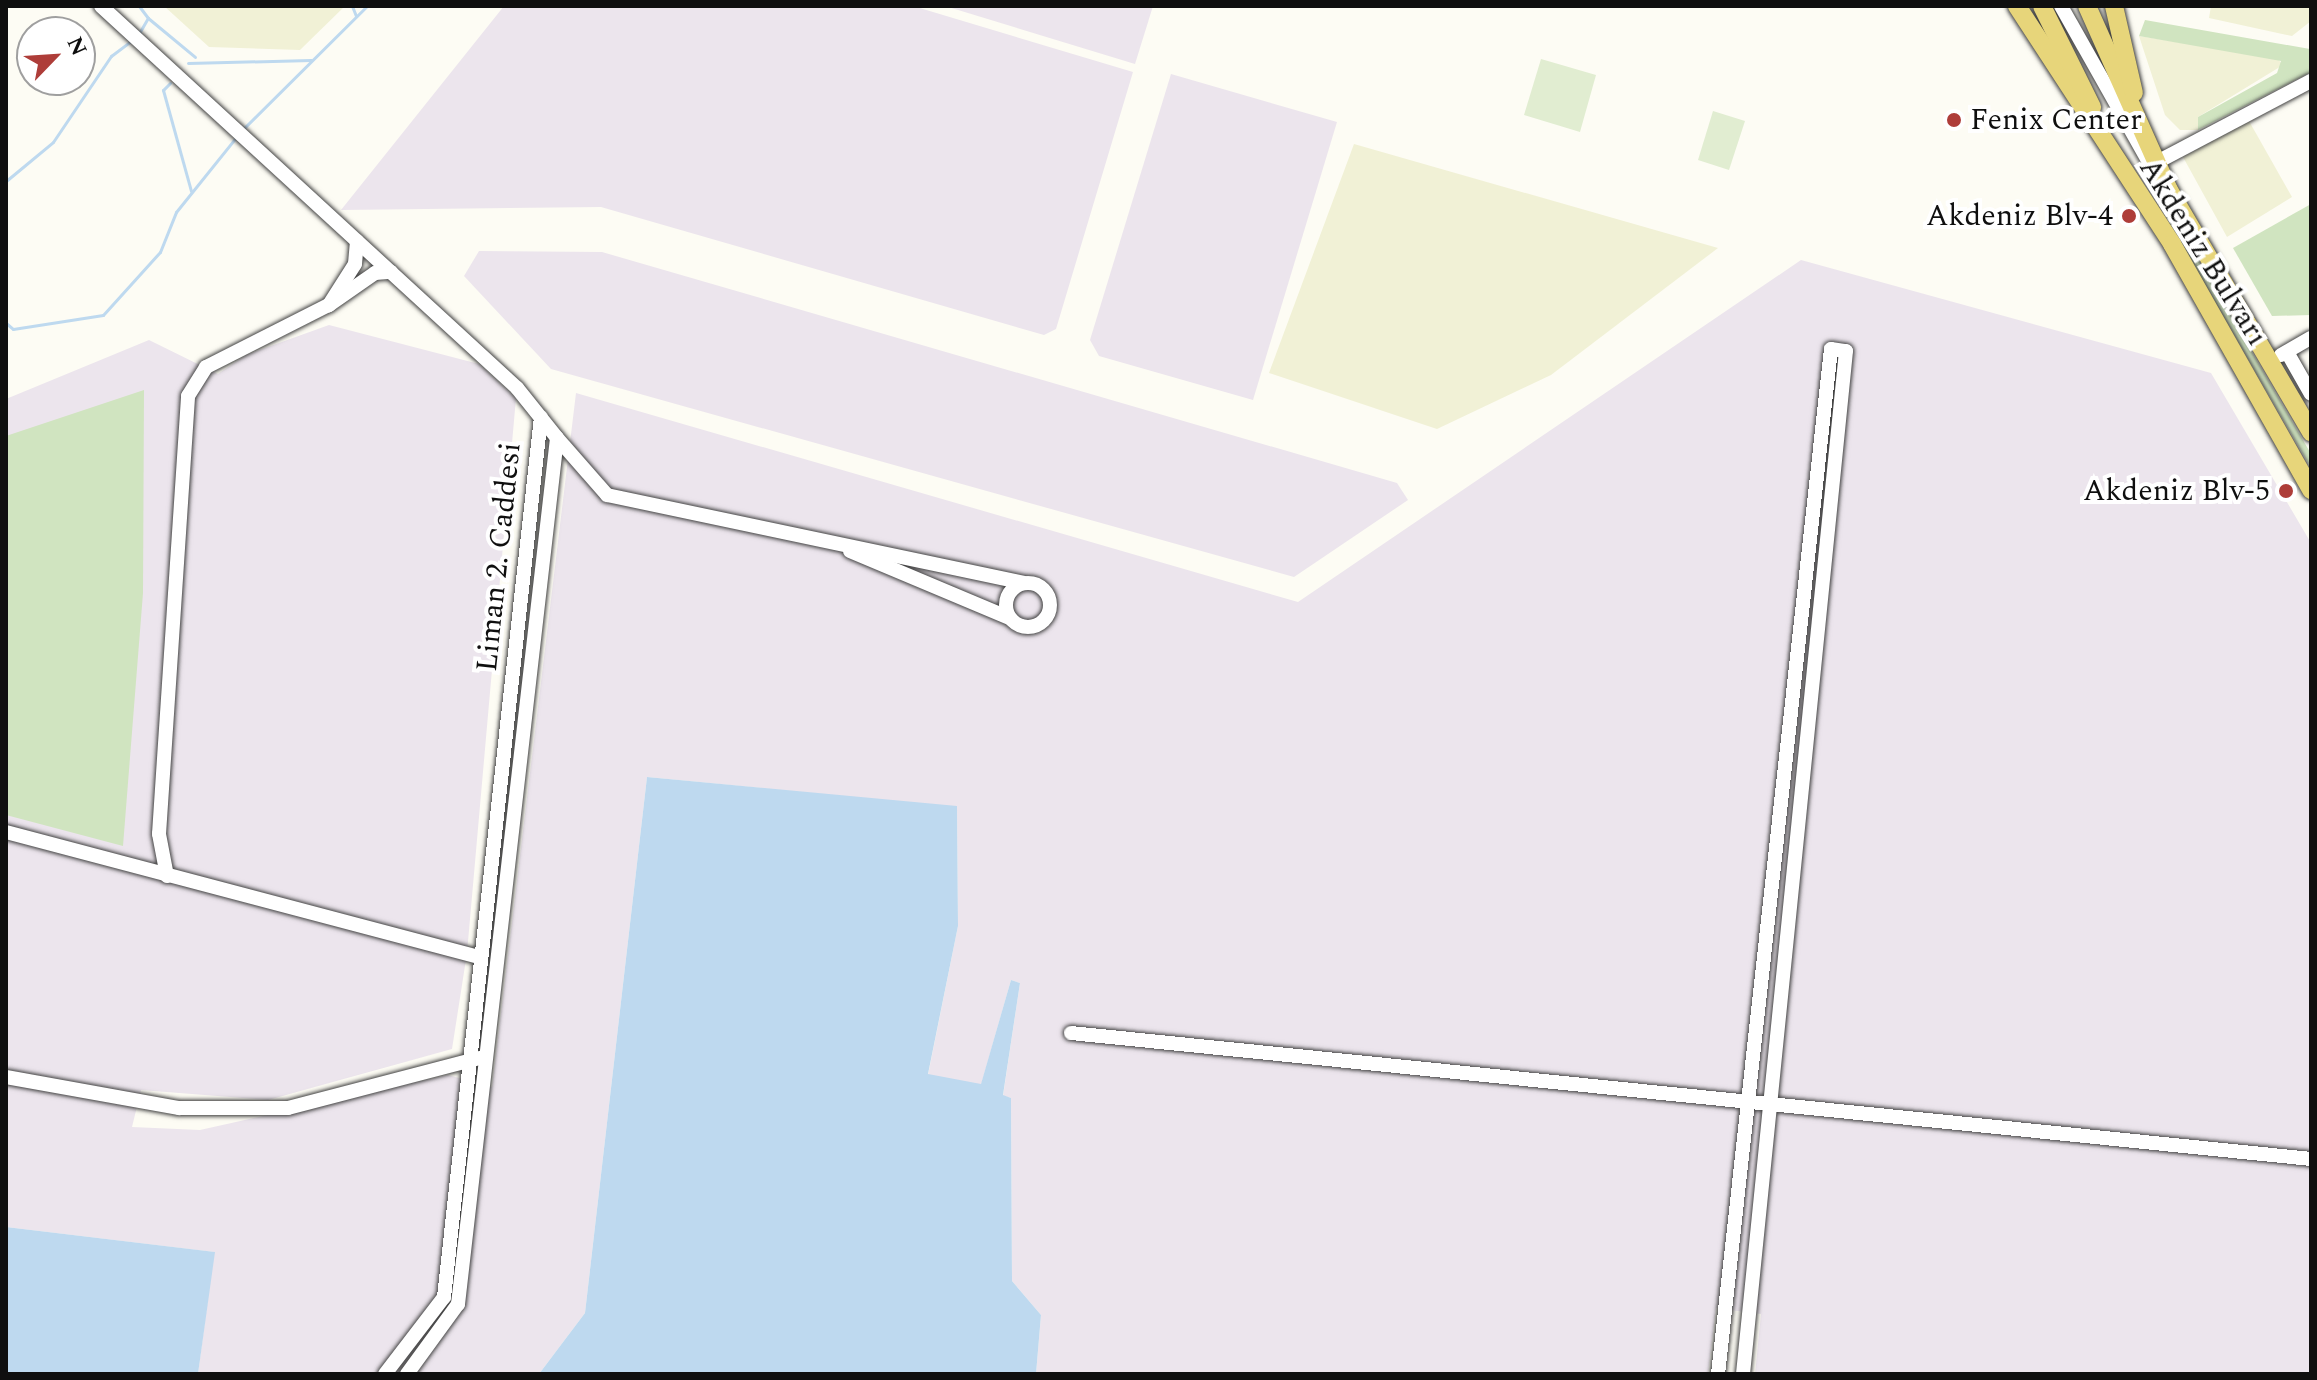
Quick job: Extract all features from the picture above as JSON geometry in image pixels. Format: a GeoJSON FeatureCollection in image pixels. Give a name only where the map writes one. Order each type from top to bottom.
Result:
{"type":"FeatureCollection","features":[{"type":"Feature","properties":{"kind":"main road","name":"Akdeniz Bulvarı"},"geometry":{"type":"LineString","coordinates":[[2017,6],[2145,202],[2311,490]]}},
{"type":"Feature","properties":{"kind":"main road"},"geometry":{"type":"LineString","coordinates":[[2042,6],[2145,202]]}},
{"type":"Feature","properties":{"kind":"main road"},"geometry":{"type":"LineString","coordinates":[[2087,6],[2169,190]]}},
{"type":"Feature","properties":{"kind":"main road"},"geometry":{"type":"LineString","coordinates":[[2114,6],[2120,51],[2169,190]]}},
{"type":"Feature","properties":{"kind":"main road","name":"Akdeniz Bulvarı"},"geometry":{"type":"LineString","coordinates":[[2169,190],[2311,432]]}},
{"type":"Feature","properties":{"kind":"street"},"geometry":{"type":"LineString","coordinates":[[101,6],[391,272],[541,417]]}},
{"type":"Feature","properties":{"kind":"street"},"geometry":{"type":"LineString","coordinates":[[2061,6],[2120,119],[2169,190]]}},
{"type":"Feature","properties":{"kind":"street"},"geometry":{"type":"LineString","coordinates":[[2159,161],[2311,81]]}},
{"type":"Feature","properties":{"kind":"street"},"geometry":{"type":"LineString","coordinates":[[329,305],[355,264],[357,241]]}},
{"type":"Feature","properties":{"kind":"street"},"geometry":{"type":"LineString","coordinates":[[167,876],[160,819],[188,396],[206,367],[329,305],[375,273],[391,272]]}},
{"type":"Feature","properties":{"kind":"street"},"geometry":{"type":"LineString","coordinates":[[2270,361],[2311,338]]}},
{"type":"Feature","properties":{"kind":"street"},"geometry":{"type":"LineString","coordinates":[[1718,1374],[1831,349],[1846,351],[1743,1374]]}},
{"type":"Feature","properties":{"kind":"street"},"geometry":{"type":"LineString","coordinates":[[2287,352],[2311,394]]}},
{"type":"Feature","properties":{"kind":"street","name":"Liman 2. Caddesi"},"geometry":{"type":"LineString","coordinates":[[407,1374],[458,1304],[557,438],[541,417]]}},
{"type":"Feature","properties":{"kind":"street","name":"Liman 2. Caddesi"},"geometry":{"type":"LineString","coordinates":[[385,1374],[444,1297],[473,1061],[468,1031],[541,417]]}},
{"type":"Feature","properties":{"kind":"street"},"geometry":{"type":"LineString","coordinates":[[557,438],[607,495],[671,514],[817,537],[1024,583],[1044,590],[1047,617],[1029,628],[817,537]]}},
{"type":"Feature","properties":{"kind":"street"},"geometry":{"type":"LineString","coordinates":[[1009,618],[1007,597],[1024,583]]}},
{"type":"Feature","properties":{"kind":"street"},"geometry":{"type":"LineString","coordinates":[[520,597],[540,598]]}},
{"type":"Feature","properties":{"kind":"street"},"geometry":{"type":"LineString","coordinates":[[6,832],[167,876],[480,949],[500,944]]}},
{"type":"Feature","properties":{"kind":"street"},"geometry":{"type":"LineString","coordinates":[[1071,1033],[2311,1159]]}},
{"type":"Feature","properties":{"kind":"street"},"geometry":{"type":"LineString","coordinates":[[6,1077],[179,1108],[288,1108],[488,1055]]}},
{"type":"Feature","properties":{"kind":"street"},"geometry":{"type":"LineString","coordinates":[[1735,1239],[1755,1242]]}},
{"type":"Feature","properties":{"kind":"shaded area"},"geometry":{"type":"Polygon","coordinates":[[[504,6],[913,6],[1133,72],[1056,329],[1044,335],[601,207],[341,210],[504,6]]]}},
{"type":"Feature","properties":{"kind":"shaded area"},"geometry":{"type":"Polygon","coordinates":[[[945,6],[1153,6],[1135,64],[945,6]]]}},
{"type":"Feature","properties":{"kind":"shaded area"},"geometry":{"type":"Polygon","coordinates":[[[1171,74],[1337,122],[1253,400],[1099,356],[1090,340],[1171,74]]]}},
{"type":"Feature","properties":{"kind":"shaded area"},"geometry":{"type":"Polygon","coordinates":[[[479,251],[602,252],[1397,483],[1408,500],[1294,577],[551,369],[464,276],[479,251]]]}},
{"type":"Feature","properties":{"kind":"shaded area"},"geometry":{"type":"Polygon","coordinates":[[[1801,260],[2211,373],[2311,543],[2311,1374],[1755,1374],[1761,1314],[1716,1308],[1708,1374],[1036,1374],[1041,1315],[1012,1281],[1011,1098],[1003,1096],[1020,983],[1011,980],[981,1085],[928,1075],[958,926],[957,807],[647,777],[585,1313],[539,1374],[198,1374],[214,1252],[6,1227],[6,399],[149,340],[218,374],[246,355],[329,325],[479,364],[516,398],[467,953],[452,1049],[268,1100],[141,1090],[132,1127],[200,1130],[448,1075],[492,1087],[576,393],[1298,602],[1801,260]]]}},
{"type":"Feature","properties":{"kind":"green space"},"geometry":{"type":"Polygon","coordinates":[[[164,6],[345,6],[300,50],[209,47],[164,6]]]}},
{"type":"Feature","properties":{"kind":"green space"},"geometry":{"type":"Polygon","coordinates":[[[2211,6],[2311,6],[2311,21],[2292,36],[2209,18],[2211,6]]]}},
{"type":"Feature","properties":{"kind":"green space"},"geometry":{"type":"Polygon","coordinates":[[[2145,20],[2310,49],[2311,72],[2198,130],[2198,117],[2277,73],[2281,61],[2139,36],[2145,20]]]}},
{"type":"Feature","properties":{"kind":"green space"},"geometry":{"type":"Polygon","coordinates":[[[2139,36],[2277,58],[2283,65],[2198,117],[2198,130],[2180,130],[2165,115],[2139,36]]]}},
{"type":"Feature","properties":{"kind":"green space"},"geometry":{"type":"Polygon","coordinates":[[[1541,59],[1596,75],[1580,132],[1524,115],[1541,59]]]}},
{"type":"Feature","properties":{"kind":"green space"},"geometry":{"type":"Polygon","coordinates":[[[1713,111],[1745,121],[1729,170],[1698,160],[1713,111]]]}},
{"type":"Feature","properties":{"kind":"green space"},"geometry":{"type":"Polygon","coordinates":[[[2249,121],[2292,197],[2227,237],[2183,157],[2249,121]]]}},
{"type":"Feature","properties":{"kind":"green space"},"geometry":{"type":"Polygon","coordinates":[[[1354,144],[1718,248],[1551,375],[1437,429],[1269,373],[1354,144]]]}},
{"type":"Feature","properties":{"kind":"green space"},"geometry":{"type":"Polygon","coordinates":[[[2164,200],[2311,454],[2311,468],[2161,208],[2164,200]]]}},
{"type":"Feature","properties":{"kind":"green space"},"geometry":{"type":"Polygon","coordinates":[[[2311,204],[2311,315],[2272,316],[2233,248],[2311,204]]]}},
{"type":"Feature","properties":{"kind":"green space"},"geometry":{"type":"Polygon","coordinates":[[[144,390],[143,593],[123,846],[6,815],[6,436],[144,390]]]}},
{"type":"Feature","properties":{"kind":"water"},"geometry":{"type":"Polygon","coordinates":[[[647,777],[957,806],[958,926],[928,1074],[981,1084],[1011,980],[1020,983],[1003,1095],[1011,1098],[1012,1281],[1041,1315],[1036,1374],[539,1374],[585,1313],[647,777]]]}},
{"type":"Feature","properties":{"kind":"water"},"geometry":{"type":"Polygon","coordinates":[[[6,1227],[215,1252],[198,1374],[6,1374],[6,1227]]]}},
{"type":"Feature","properties":{"kind":"waterway"},"geometry":{"type":"LineString","coordinates":[[138,35],[148,18],[139,6]]}},
{"type":"Feature","properties":{"kind":"waterway"},"geometry":{"type":"LineString","coordinates":[[352,6],[356,16]]}},
{"type":"Feature","properties":{"kind":"waterway"},"geometry":{"type":"LineString","coordinates":[[242,130],[367,6]]}},
{"type":"Feature","properties":{"kind":"waterway"},"geometry":{"type":"LineString","coordinates":[[148,18],[195,57]]}},
{"type":"Feature","properties":{"kind":"waterway"},"geometry":{"type":"LineString","coordinates":[[6,181],[53,142],[111,56],[132,40]]}},
{"type":"Feature","properties":{"kind":"waterway"},"geometry":{"type":"LineString","coordinates":[[188,63],[311,60]]}},
{"type":"Feature","properties":{"kind":"waterway"},"geometry":{"type":"LineString","coordinates":[[170,83],[163,90],[191,191]]}},
{"type":"Feature","properties":{"kind":"waterway"},"geometry":{"type":"LineString","coordinates":[[6,323],[13,329],[103,315],[160,252],[176,212],[237,136]]}},
{"type":"Feature","properties":{"kind":"place","name":"Fenix Center"},"geometry":{"type":"Point","coordinates":[1954,120]}},
{"type":"Feature","properties":{"kind":"place","name":"Akdeniz Blv-4"},"geometry":{"type":"Point","coordinates":[2129,216]}},
{"type":"Feature","properties":{"kind":"place","name":"Akdeniz Blv-5"},"geometry":{"type":"Point","coordinates":[2286,491]}}]}
